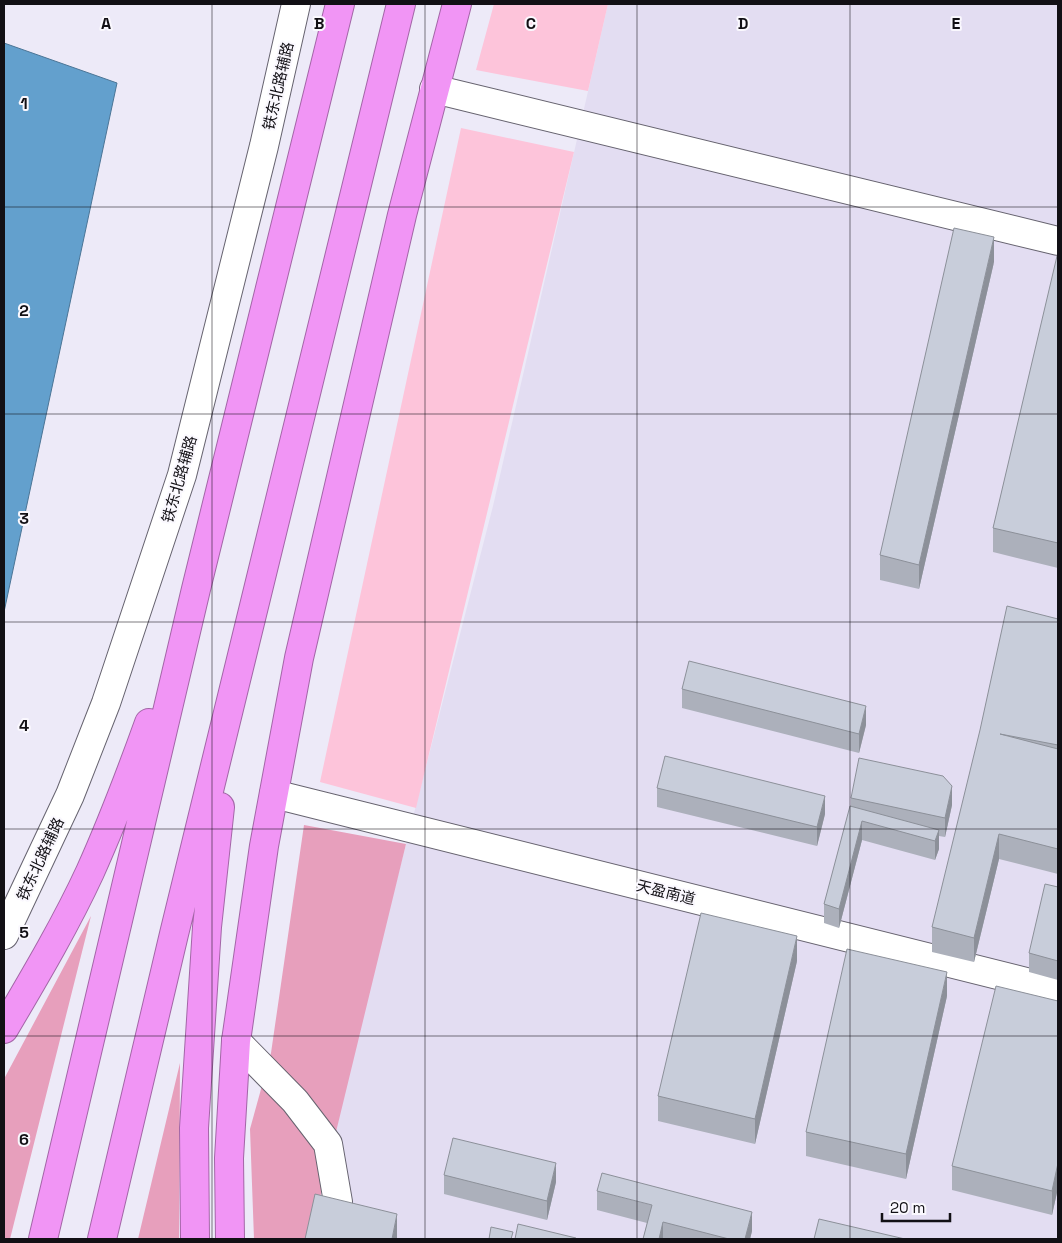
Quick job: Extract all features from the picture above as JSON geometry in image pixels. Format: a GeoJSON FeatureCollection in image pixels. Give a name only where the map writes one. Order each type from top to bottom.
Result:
{"type":"FeatureCollection","features":[{"type":"Feature","properties":{"kind":"highway"},"geometry":{"type":"LineString","coordinates":[[43,1239],[196,589],[340,4]]}},
{"type":"Feature","properties":{"kind":"highway"},"geometry":{"type":"LineString","coordinates":[[230,1239],[229,1158],[236,1041],[274,794],[299,658],[402,215],[457,4]]}},
{"type":"Feature","properties":{"kind":"highway"},"geometry":{"type":"LineString","coordinates":[[102,1239],[174,934],[401,9]]}},
{"type":"Feature","properties":{"kind":"highway"},"geometry":{"type":"LineString","coordinates":[[4,1029],[34,980],[90,872],[132,772],[196,589]]}},
{"type":"Feature","properties":{"kind":"highway"},"geometry":{"type":"LineString","coordinates":[[195,1239],[194,1128],[207,927],[230,708]]}},
{"type":"Feature","properties":{"kind":"street","name":"铁东北路辅路"},"geometry":{"type":"LineString","coordinates":[[4,934],[70,795],[106,703],[182,475],[264,146],[296,4]]}},
{"type":"Feature","properties":{"kind":"street"},"geometry":{"type":"LineString","coordinates":[[434,89],[1058,241]]}},
{"type":"Feature","properties":{"kind":"street","name":"天盈南道"},"geometry":{"type":"LineString","coordinates":[[274,794],[1058,990]]}},
{"type":"Feature","properties":{"kind":"street"},"geometry":{"type":"LineString","coordinates":[[236,1041],[295,1101],[328,1144],[338,1202],[330,1239]]}},
{"type":"Feature","properties":{"kind":"shaded area"},"geometry":{"type":"Polygon","coordinates":[[[494,4],[608,4],[588,91],[476,70],[494,4]]]}},
{"type":"Feature","properties":{"kind":"shaded area"},"geometry":{"type":"Polygon","coordinates":[[[608,4],[1058,4],[1058,1239],[315,1239],[349,1066],[493,506],[608,4]]]}},
{"type":"Feature","properties":{"kind":"shaded area"},"geometry":{"type":"Polygon","coordinates":[[[461,128],[574,152],[416,808],[320,782],[461,128]]]}},
{"type":"Feature","properties":{"kind":"shaded area"},"geometry":{"type":"Polygon","coordinates":[[[304,825],[406,844],[310,1239],[254,1239],[250,1129],[271,1053],[304,825]]]}},
{"type":"Feature","properties":{"kind":"shaded area"},"geometry":{"type":"Polygon","coordinates":[[[91,916],[10,1239],[4,1239],[4,1079],[91,916]]]}},
{"type":"Feature","properties":{"kind":"shaded area"},"geometry":{"type":"Polygon","coordinates":[[[180,1063],[179,1239],[138,1239],[180,1063]]]}},
{"type":"Feature","properties":{"kind":"water"},"geometry":{"type":"Polygon","coordinates":[[[4,43],[117,83],[4,612],[4,43]]]}},
{"type":"Feature","properties":{"kind":"building"},"geometry":{"type":"Polygon","coordinates":[[[954,228],[994,237],[919,565],[880,555],[954,228]]]}},
{"type":"Feature","properties":{"kind":"building"},"geometry":{"type":"Polygon","coordinates":[[[1058,256],[1058,543],[993,528],[1058,256]]]}},
{"type":"Feature","properties":{"kind":"building"},"geometry":{"type":"Polygon","coordinates":[[[1007,606],[1058,619],[1058,745],[1000,734],[1058,749],[1058,849],[999,834],[974,938],[932,927],[980,730],[1007,606]]]}},
{"type":"Feature","properties":{"kind":"building"},"geometry":{"type":"Polygon","coordinates":[[[689,661],[866,706],[859,734],[682,689],[689,661]]]}},
{"type":"Feature","properties":{"kind":"building"},"geometry":{"type":"Polygon","coordinates":[[[665,756],[825,796],[817,827],[657,788],[665,756]]]}},
{"type":"Feature","properties":{"kind":"building"},"geometry":{"type":"Polygon","coordinates":[[[859,758],[943,776],[952,786],[945,818],[851,798],[859,758]]]}},
{"type":"Feature","properties":{"kind":"building"},"geometry":{"type":"Polygon","coordinates":[[[850,806],[939,830],[935,841],[862,821],[839,909],[824,904],[850,806]]]}},
{"type":"Feature","properties":{"kind":"building"},"geometry":{"type":"Polygon","coordinates":[[[1045,884],[1058,887],[1058,961],[1029,953],[1045,884]]]}},
{"type":"Feature","properties":{"kind":"building"},"geometry":{"type":"Polygon","coordinates":[[[701,913],[797,936],[755,1119],[658,1096],[701,913]]]}},
{"type":"Feature","properties":{"kind":"building"},"geometry":{"type":"Polygon","coordinates":[[[847,949],[947,972],[906,1154],[806,1132],[847,949]]]}},
{"type":"Feature","properties":{"kind":"building"},"geometry":{"type":"Polygon","coordinates":[[[996,986],[1058,1001],[1058,1163],[1052,1191],[952,1166],[996,986]]]}},
{"type":"Feature","properties":{"kind":"building"},"geometry":{"type":"Polygon","coordinates":[[[453,1138],[556,1163],[547,1201],[444,1175],[453,1138]]]}},
{"type":"Feature","properties":{"kind":"building"},"geometry":{"type":"Polygon","coordinates":[[[602,1173],[752,1212],[745,1239],[729,1239],[663,1222],[659,1239],[643,1239],[652,1205],[597,1191],[602,1173]]]}},
{"type":"Feature","properties":{"kind":"building"},"geometry":{"type":"Polygon","coordinates":[[[315,1194],[397,1214],[392,1239],[305,1239],[315,1194]]]}},
{"type":"Feature","properties":{"kind":"building"},"geometry":{"type":"Polygon","coordinates":[[[819,1219],[905,1239],[814,1239],[819,1219]]]}},
{"type":"Feature","properties":{"kind":"building"},"geometry":{"type":"Polygon","coordinates":[[[518,1224],[576,1238],[576,1239],[515,1239],[518,1224]]]}},
{"type":"Feature","properties":{"kind":"building"},"geometry":{"type":"Polygon","coordinates":[[[491,1227],[513,1232],[511,1239],[489,1239],[491,1227]]]}}]}
